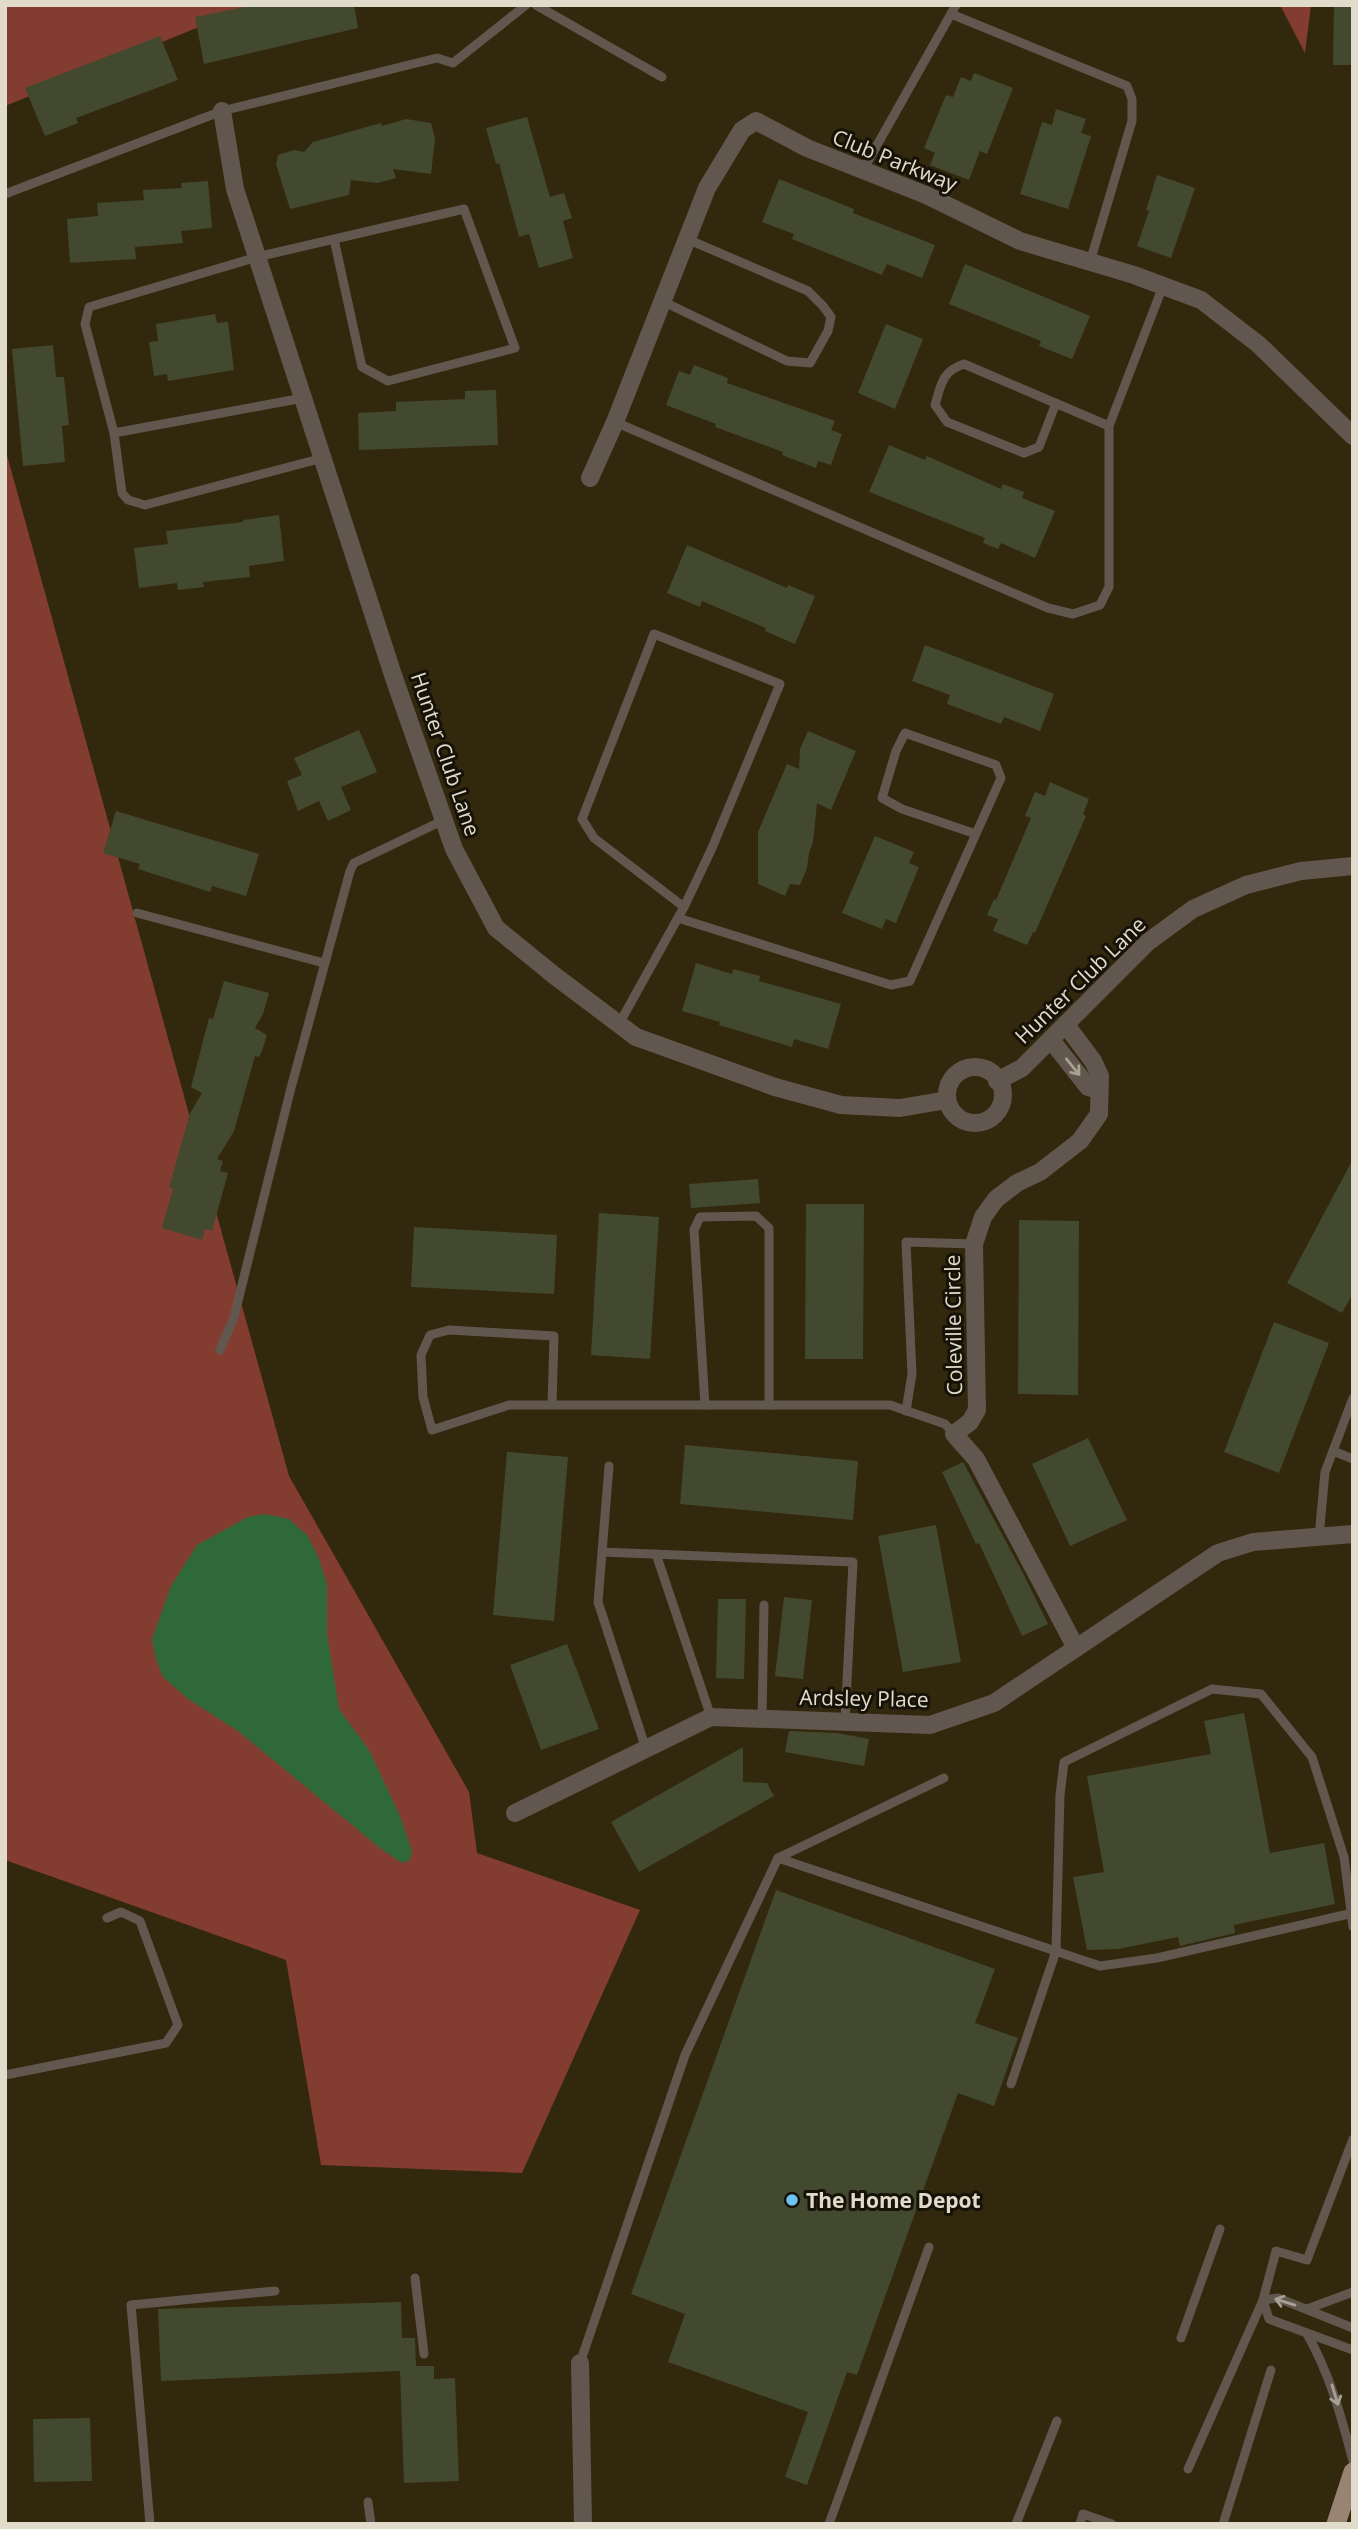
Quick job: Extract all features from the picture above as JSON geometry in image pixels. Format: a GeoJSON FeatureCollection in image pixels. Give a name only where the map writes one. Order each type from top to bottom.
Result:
{"type":"FeatureCollection","features":[{"type":"Feature","properties":{"kind":"main road"},"geometry":{"type":"LineString","coordinates":[[1336,2524],[1353,2472]]}},
{"type":"Feature","properties":{"kind":"street","name":"Hunter Club Lane"},"geometry":{"type":"LineString","coordinates":[[222,111],[235,189],[394,678],[464,871],[496,928],[636,1037],[775,1087],[841,1105],[900,1108],[947,1100]]}},
{"type":"Feature","properties":{"kind":"street","name":"Club Parkway"},"geometry":{"type":"LineString","coordinates":[[590,478],[615,422],[707,187],[742,130],[756,121],[807,148],[926,195],[1020,241],[1201,300],[1258,344],[1353,436]]}},
{"type":"Feature","properties":{"kind":"street","name":"Hunter Club Lane"},"geometry":{"type":"LineString","coordinates":[[997,1081],[1022,1068],[1148,942],[1193,909],[1246,885],[1301,871],[1353,866]]}},
{"type":"Feature","properties":{"kind":"street","name":"Coleville Circle"},"geometry":{"type":"LineString","coordinates":[[954,1434],[970,1422],[977,1410],[974,1244],[983,1217],[996,1199],[1017,1183],[1040,1172],[1080,1142],[1098,1114],[1100,1076],[1066,1025]]}},
{"type":"Feature","properties":{"kind":"street"},"geometry":{"type":"LineString","coordinates":[[1051,1040],[1088,1087],[1098,1090]]}},
{"type":"Feature","properties":{"kind":"street"},"geometry":{"type":"LineString","coordinates":[[965,1068],[987,1069],[1002,1086],[1001,1108],[984,1123],[962,1121],[947,1105],[947,1100],[948,1083],[965,1068]]}},
{"type":"Feature","properties":{"kind":"street"},"geometry":{"type":"LineString","coordinates":[[954,1434],[976,1459],[1076,1648]]}},
{"type":"Feature","properties":{"kind":"street","name":"Ardsley Place"},"geometry":{"type":"LineString","coordinates":[[515,1813],[711,1717],[930,1725],[994,1703],[1218,1553],[1253,1542],[1353,1534]]}},
{"type":"Feature","properties":{"kind":"street"},"geometry":{"type":"LineString","coordinates":[[580,2362],[583,2524]]}},
{"type":"Feature","properties":{"kind":"lane"},"geometry":{"type":"LineString","coordinates":[[5,194],[222,111],[436,58],[453,63],[526,5]]}},
{"type":"Feature","properties":{"kind":"lane"},"geometry":{"type":"LineString","coordinates":[[536,5],[662,77]]}},
{"type":"Feature","properties":{"kind":"lane"},"geometry":{"type":"LineString","coordinates":[[863,170],[953,10],[1127,86],[1132,99],[1132,121],[1090,262]]}},
{"type":"Feature","properties":{"kind":"lane"},"geometry":{"type":"LineString","coordinates":[[323,458],[145,505],[128,500],[122,493],[114,433],[85,324],[89,307],[257,257],[334,239],[464,209],[515,348],[388,381],[362,367],[334,239]]}},
{"type":"Feature","properties":{"kind":"lane"},"geometry":{"type":"LineString","coordinates":[[662,301],[787,361],[810,363],[828,331],[831,317],[808,291],[687,239]]}},
{"type":"Feature","properties":{"kind":"lane"},"geometry":{"type":"LineString","coordinates":[[615,422],[1048,608],[1073,614],[1100,605],[1109,587],[1109,426],[1163,286]]}},
{"type":"Feature","properties":{"kind":"lane"},"geometry":{"type":"LineString","coordinates":[[1056,403],[1039,447],[1024,453],[947,422],[935,405],[942,382],[951,368],[964,364],[1056,403],[1109,426]]}},
{"type":"Feature","properties":{"kind":"lane"},"geometry":{"type":"LineString","coordinates":[[114,433],[303,398]]}},
{"type":"Feature","properties":{"kind":"lane"},"geometry":{"type":"LineString","coordinates":[[619,1024],[684,907],[712,848],[780,684],[654,634],[582,819],[594,838],[684,907]]}},
{"type":"Feature","properties":{"kind":"lane"},"geometry":{"type":"LineString","coordinates":[[678,918],[891,985],[910,981],[976,834],[1001,778],[996,765],[905,733],[896,751],[882,798],[902,808],[976,834]]}},
{"type":"Feature","properties":{"kind":"lane"},"geometry":{"type":"LineString","coordinates":[[220,1350],[234,1317],[324,963],[344,889],[354,863],[444,820]]}},
{"type":"Feature","properties":{"kind":"lane"},"geometry":{"type":"LineString","coordinates":[[137,913],[324,963]]}},
{"type":"Feature","properties":{"kind":"lane"},"geometry":{"type":"LineString","coordinates":[[705,1405],[694,1230],[700,1217],[756,1216],[769,1228],[769,1405]]}},
{"type":"Feature","properties":{"kind":"lane"},"geometry":{"type":"LineString","coordinates":[[906,1411],[912,1374],[906,1242],[974,1244]]}},
{"type":"Feature","properties":{"kind":"lane"},"geometry":{"type":"LineString","coordinates":[[552,1404],[554,1336],[449,1330],[430,1335],[421,1355],[423,1397],[432,1430],[509,1405],[890,1405],[945,1424],[954,1434]]}},
{"type":"Feature","properties":{"kind":"lane"},"geometry":{"type":"LineString","coordinates":[[1319,1537],[1325,1472],[1353,1398]]}},
{"type":"Feature","properties":{"kind":"lane"},"geometry":{"type":"LineString","coordinates":[[1333,1451],[1353,1459]]}},
{"type":"Feature","properties":{"kind":"lane"},"geometry":{"type":"LineString","coordinates":[[609,1466],[598,1602],[646,1749]]}},
{"type":"Feature","properties":{"kind":"lane"},"geometry":{"type":"LineString","coordinates":[[602,1552],[853,1562],[845,1721]]}},
{"type":"Feature","properties":{"kind":"lane"},"geometry":{"type":"LineString","coordinates":[[656,1554],[711,1717]]}},
{"type":"Feature","properties":{"kind":"lane"},"geometry":{"type":"LineString","coordinates":[[762,1718],[764,1605]]}},
{"type":"Feature","properties":{"kind":"lane"},"geometry":{"type":"LineString","coordinates":[[1011,2084],[1056,1951],[1060,1795],[1064,1762],[1212,1689],[1261,1693],[1312,1756],[1344,1857],[1353,1927]]}},
{"type":"Feature","properties":{"kind":"lane"},"geometry":{"type":"LineString","coordinates":[[580,2362],[685,2055],[778,1858],[944,1778]]}},
{"type":"Feature","properties":{"kind":"lane"},"geometry":{"type":"LineString","coordinates":[[778,1858],[1100,1966],[1146,1960],[1352,1912]]}},
{"type":"Feature","properties":{"kind":"lane"},"geometry":{"type":"LineString","coordinates":[[5,2075],[166,2043],[178,2025],[141,1921],[121,1912],[107,1918]]}},
{"type":"Feature","properties":{"kind":"lane"},"geometry":{"type":"LineString","coordinates":[[1188,2469],[1263,2300],[1276,2251],[1307,2260],[1353,2139]]}},
{"type":"Feature","properties":{"kind":"lane"},"geometry":{"type":"LineString","coordinates":[[1181,2338],[1220,2229]]}},
{"type":"Feature","properties":{"kind":"lane"},"geometry":{"type":"LineString","coordinates":[[829,2524],[929,2247]]}},
{"type":"Feature","properties":{"kind":"lane"},"geometry":{"type":"LineString","coordinates":[[415,2278],[424,2354]]}},
{"type":"Feature","properties":{"kind":"lane"},"geometry":{"type":"LineString","coordinates":[[150,2524],[131,2305],[275,2291]]}},
{"type":"Feature","properties":{"kind":"lane"},"geometry":{"type":"LineString","coordinates":[[1307,2309],[1353,2292]]}},
{"type":"Feature","properties":{"kind":"lane"},"geometry":{"type":"LineString","coordinates":[[1263,2300],[1278,2298],[1353,2328]]}},
{"type":"Feature","properties":{"kind":"lane"},"geometry":{"type":"LineString","coordinates":[[1263,2300],[1269,2319],[1353,2350]]}},
{"type":"Feature","properties":{"kind":"lane"},"geometry":{"type":"LineString","coordinates":[[1307,2333],[1332,2386],[1353,2461]]}},
{"type":"Feature","properties":{"kind":"lane"},"geometry":{"type":"LineString","coordinates":[[1223,2524],[1271,2370]]}},
{"type":"Feature","properties":{"kind":"lane"},"geometry":{"type":"LineString","coordinates":[[1016,2524],[1057,2421]]}},
{"type":"Feature","properties":{"kind":"lane"},"geometry":{"type":"LineString","coordinates":[[368,2502],[371,2524]]}},
{"type":"Feature","properties":{"kind":"lane"},"geometry":{"type":"LineString","coordinates":[[1080,2524],[1083,2514],[1112,2524]]}},
{"type":"Feature","properties":{"kind":"shaded area"},"geometry":{"type":"Polygon","coordinates":[[[5,5],[253,5],[5,106],[5,5]]]}},
{"type":"Feature","properties":{"kind":"shaded area"},"geometry":{"type":"Polygon","coordinates":[[[1280,5],[1311,5],[1305,53],[1280,5]]]}},
{"type":"Feature","properties":{"kind":"shaded area"},"geometry":{"type":"Polygon","coordinates":[[[5,448],[289,1476],[469,1792],[477,1853],[640,1910],[522,2173],[321,2165],[286,1960],[5,1860],[5,448]]]}},
{"type":"Feature","properties":{"kind":"shaded area"},"geometry":{"type":"Polygon","coordinates":[[[265,1514],[289,1519],[307,1535],[318,1556],[327,1584],[327,1634],[339,1709],[369,1750],[400,1816],[412,1851],[410,1860],[402,1863],[380,1848],[238,1731],[188,1699],[163,1677],[152,1639],[171,1586],[197,1545],[248,1517],[265,1514]]]}},
{"type":"Feature","properties":{"kind":"building"},"geometry":{"type":"Polygon","coordinates":[[[255,5],[354,5],[358,28],[204,64],[195,17],[255,5]]]}},
{"type":"Feature","properties":{"kind":"building"},"geometry":{"type":"Polygon","coordinates":[[[1334,5],[1353,5],[1353,65],[1333,65],[1334,5]]]}},
{"type":"Feature","properties":{"kind":"building"},"geometry":{"type":"Polygon","coordinates":[[[160,36],[178,80],[76,118],[78,123],[45,136],[25,88],[160,36]]]}},
{"type":"Feature","properties":{"kind":"building"},"geometry":{"type":"Polygon","coordinates":[[[974,73],[1013,88],[987,154],[980,151],[969,180],[930,165],[935,153],[924,148],[946,95],[953,97],[961,77],[971,81],[974,73]]]}},
{"type":"Feature","properties":{"kind":"building"},"geometry":{"type":"Polygon","coordinates":[[[1056,109],[1086,119],[1081,133],[1091,136],[1068,209],[1020,194],[1042,122],[1052,125],[1056,109]]]}},
{"type":"Feature","properties":{"kind":"building"},"geometry":{"type":"Polygon","coordinates":[[[527,117],[550,197],[564,193],[572,218],[563,221],[573,258],[539,268],[529,234],[519,237],[499,163],[496,164],[486,128],[527,117]]]}},
{"type":"Feature","properties":{"kind":"building"},"geometry":{"type":"Polygon","coordinates":[[[406,119],[431,123],[435,139],[431,174],[393,169],[396,178],[378,183],[351,180],[349,195],[290,209],[276,164],[278,155],[294,150],[304,152],[313,142],[381,123],[382,126],[406,119]]]}},
{"type":"Feature","properties":{"kind":"building"},"geometry":{"type":"Polygon","coordinates":[[[1157,175],[1195,188],[1171,258],[1137,246],[1157,175]]]}},
{"type":"Feature","properties":{"kind":"building"},"geometry":{"type":"Polygon","coordinates":[[[779,179],[854,209],[853,213],[935,245],[922,278],[887,264],[882,275],[792,239],[794,234],[762,222],[779,179]]]}},
{"type":"Feature","properties":{"kind":"building"},"geometry":{"type":"Polygon","coordinates":[[[208,181],[212,228],[181,231],[183,243],[135,247],[136,259],[70,263],[67,219],[98,216],[97,203],[144,200],[143,190],[182,188],[181,183],[208,181]]]}},
{"type":"Feature","properties":{"kind":"building"},"geometry":{"type":"Polygon","coordinates":[[[965,264],[1090,316],[1072,359],[1039,346],[1041,341],[949,304],[965,264]]]}},
{"type":"Feature","properties":{"kind":"building"},"geometry":{"type":"Polygon","coordinates":[[[215,314],[217,323],[228,322],[234,370],[168,381],[167,374],[154,376],[149,342],[158,341],[156,324],[215,314]]]}},
{"type":"Feature","properties":{"kind":"building"},"geometry":{"type":"Polygon","coordinates":[[[886,324],[923,339],[895,409],[858,393],[886,324]]]}},
{"type":"Feature","properties":{"kind":"building"},"geometry":{"type":"Polygon","coordinates":[[[53,345],[56,377],[64,377],[69,425],[62,426],[65,462],[23,466],[12,349],[53,345]]]}},
{"type":"Feature","properties":{"kind":"building"},"geometry":{"type":"Polygon","coordinates":[[[694,365],[728,378],[727,383],[835,421],[831,430],[842,434],[831,465],[818,461],[816,468],[666,405],[679,371],[690,375],[694,365]]]}},
{"type":"Feature","properties":{"kind":"building"},"geometry":{"type":"Polygon","coordinates":[[[496,390],[498,445],[359,450],[358,413],[396,411],[396,402],[465,399],[465,391],[496,390]]]}},
{"type":"Feature","properties":{"kind":"building"},"geometry":{"type":"Polygon","coordinates":[[[889,445],[925,460],[927,456],[1001,489],[1003,484],[1024,492],[1022,498],[1055,511],[1035,558],[1001,543],[998,549],[983,543],[985,538],[869,492],[889,445]]]}},
{"type":"Feature","properties":{"kind":"building"},"geometry":{"type":"Polygon","coordinates":[[[279,515],[284,561],[249,566],[250,577],[203,582],[204,587],[178,590],[177,583],[139,588],[134,548],[168,544],[166,531],[279,515]]]}},
{"type":"Feature","properties":{"kind":"building"},"geometry":{"type":"Polygon","coordinates":[[[687,545],[787,588],[788,585],[815,596],[795,644],[765,631],[766,628],[702,601],[700,607],[667,593],[687,545]]]}},
{"type":"Feature","properties":{"kind":"building"},"geometry":{"type":"Polygon","coordinates":[[[925,645],[1054,694],[1040,731],[1004,717],[1001,724],[947,704],[950,695],[912,681],[925,645]]]}},
{"type":"Feature","properties":{"kind":"building"},"geometry":{"type":"Polygon","coordinates":[[[359,730],[377,772],[341,787],[351,810],[328,821],[319,801],[298,811],[287,781],[302,775],[294,758],[359,730]]]}},
{"type":"Feature","properties":{"kind":"building"},"geometry":{"type":"Polygon","coordinates":[[[808,731],[856,751],[831,810],[817,803],[807,868],[800,885],[790,884],[785,896],[758,884],[758,832],[787,764],[799,769],[800,749],[808,731]]]}},
{"type":"Feature","properties":{"kind":"building"},"geometry":{"type":"Polygon","coordinates":[[[1050,782],[1089,799],[1083,814],[1086,816],[1035,933],[1033,932],[1027,945],[993,931],[998,919],[987,915],[1031,818],[1025,816],[1035,792],[1045,796],[1050,782]]]}},
{"type":"Feature","properties":{"kind":"building"},"geometry":{"type":"Polygon","coordinates":[[[116,811],[259,854],[246,896],[212,886],[210,892],[138,869],[140,864],[103,853],[116,811]]]}},
{"type":"Feature","properties":{"kind":"building"},"geometry":{"type":"Polygon","coordinates":[[[875,836],[914,852],[909,863],[919,867],[896,923],[886,919],[882,929],[842,913],[875,836]]]}},
{"type":"Feature","properties":{"kind":"building"},"geometry":{"type":"Polygon","coordinates":[[[696,963],[732,974],[733,969],[760,976],[759,981],[841,1004],[828,1049],[794,1039],[792,1047],[682,1011],[696,963]]]}},
{"type":"Feature","properties":{"kind":"building"},"geometry":{"type":"Polygon","coordinates":[[[224,981],[269,993],[263,1014],[255,1028],[267,1035],[259,1057],[255,1056],[234,1131],[217,1159],[223,1161],[220,1171],[228,1173],[212,1231],[205,1229],[202,1240],[162,1228],[173,1189],[169,1188],[190,1113],[202,1093],[191,1087],[209,1018],[213,1019],[224,981]]]}},
{"type":"Feature","properties":{"kind":"building"},"geometry":{"type":"Polygon","coordinates":[[[1353,1159],[1353,1293],[1342,1313],[1287,1283],[1353,1159]]]}},
{"type":"Feature","properties":{"kind":"building"},"geometry":{"type":"Polygon","coordinates":[[[758,1179],[760,1203],[691,1208],[689,1184],[758,1179]]]}},
{"type":"Feature","properties":{"kind":"building"},"geometry":{"type":"Polygon","coordinates":[[[806,1204],[864,1204],[863,1359],[805,1359],[806,1204]]]}},
{"type":"Feature","properties":{"kind":"building"},"geometry":{"type":"Polygon","coordinates":[[[599,1213],[659,1217],[650,1359],[591,1355],[599,1213]]]}},
{"type":"Feature","properties":{"kind":"building"},"geometry":{"type":"Polygon","coordinates":[[[1019,1220],[1079,1221],[1078,1395],[1018,1394],[1019,1220]]]}},
{"type":"Feature","properties":{"kind":"building"},"geometry":{"type":"Polygon","coordinates":[[[414,1227],[557,1235],[554,1294],[411,1287],[414,1227]]]}},
{"type":"Feature","properties":{"kind":"building"},"geometry":{"type":"Polygon","coordinates":[[[1274,1322],[1329,1343],[1279,1473],[1224,1452],[1274,1322]]]}},
{"type":"Feature","properties":{"kind":"building"},"geometry":{"type":"Polygon","coordinates":[[[1088,1438],[1127,1520],[1070,1546],[1032,1464],[1088,1438]]]}},
{"type":"Feature","properties":{"kind":"building"},"geometry":{"type":"Polygon","coordinates":[[[685,1445],[858,1461],[853,1520],[680,1504],[685,1445]]]}},
{"type":"Feature","properties":{"kind":"building"},"geometry":{"type":"Polygon","coordinates":[[[507,1452],[568,1457],[554,1621],[493,1615],[507,1452]]]}},
{"type":"Feature","properties":{"kind":"building"},"geometry":{"type":"Polygon","coordinates":[[[963,1462],[1048,1624],[1022,1636],[979,1543],[976,1544],[942,1472],[963,1462]]]}},
{"type":"Feature","properties":{"kind":"building"},"geometry":{"type":"Polygon","coordinates":[[[936,1525],[961,1662],[903,1672],[878,1536],[936,1525]]]}},
{"type":"Feature","properties":{"kind":"building"},"geometry":{"type":"Polygon","coordinates":[[[784,1597],[812,1600],[803,1679],[775,1676],[784,1597]]]}},
{"type":"Feature","properties":{"kind":"building"},"geometry":{"type":"Polygon","coordinates":[[[718,1599],[746,1599],[744,1679],[716,1678],[718,1599]]]}},
{"type":"Feature","properties":{"kind":"building"},"geometry":{"type":"Polygon","coordinates":[[[567,1644],[599,1729],[541,1750],[510,1665],[567,1644]]]}},
{"type":"Feature","properties":{"kind":"building"},"geometry":{"type":"Polygon","coordinates":[[[1244,1713],[1270,1853],[1324,1843],[1335,1904],[1234,1925],[1235,1933],[1180,1946],[1178,1937],[1118,1949],[1087,1950],[1073,1877],[1104,1872],[1087,1776],[1211,1754],[1204,1721],[1244,1713]]]}},
{"type":"Feature","properties":{"kind":"building"},"geometry":{"type":"Polygon","coordinates":[[[789,1731],[837,1733],[869,1739],[864,1766],[785,1752],[789,1731]]]}},
{"type":"Feature","properties":{"kind":"building"},"geometry":{"type":"Polygon","coordinates":[[[743,1747],[743,1782],[767,1783],[774,1796],[639,1872],[611,1822],[743,1747]]]}},
{"type":"Feature","properties":{"kind":"building","name":"The Home Depot"},"geometry":{"type":"Polygon","coordinates":[[[776,1890],[995,1969],[975,2023],[1018,2038],[994,2106],[958,2093],[857,2375],[847,2372],[807,2485],[785,2477],[808,2412],[668,2362],[685,2314],[631,2294],[776,1890]]]}},
{"type":"Feature","properties":{"kind":"building"},"geometry":{"type":"Polygon","coordinates":[[[401,2302],[402,2338],[415,2338],[416,2366],[434,2366],[434,2379],[455,2378],[459,2481],[404,2483],[400,2371],[161,2381],[158,2309],[401,2302]]]}},
{"type":"Feature","properties":{"kind":"building"},"geometry":{"type":"Polygon","coordinates":[[[90,2418],[92,2481],[34,2482],[33,2419],[90,2418]]]}},
{"type":"Feature","properties":{"kind":"place","name":"The Home Depot"},"geometry":{"type":"Point","coordinates":[792,2200]}}]}
